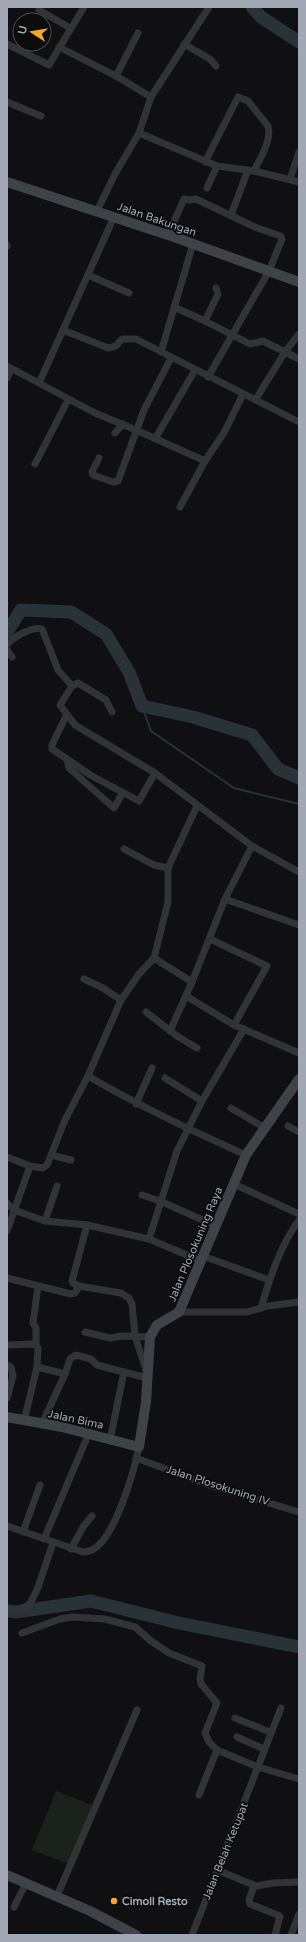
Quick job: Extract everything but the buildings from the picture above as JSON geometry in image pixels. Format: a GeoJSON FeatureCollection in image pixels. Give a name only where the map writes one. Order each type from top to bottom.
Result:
{"type":"FeatureCollection","features":[{"type":"Feature","properties":{"kind":"street"},"geometry":{"type":"LineString","coordinates":[[7,44],[49,65],[84,7]]}},
{"type":"Feature","properties":{"kind":"street"},"geometry":{"type":"LineString","coordinates":[[97,211],[115,174],[139,133],[151,97],[209,7]]}},
{"type":"Feature","properties":{"kind":"street"},"geometry":{"type":"LineString","coordinates":[[39,10],[70,28]]}},
{"type":"Feature","properties":{"kind":"street"},"geometry":{"type":"LineString","coordinates":[[116,76],[138,33]]}},
{"type":"Feature","properties":{"kind":"street"},"geometry":{"type":"LineString","coordinates":[[184,44],[210,60],[216,66]]}},
{"type":"Feature","properties":{"kind":"street"},"geometry":{"type":"LineString","coordinates":[[59,47],[116,76],[151,97]]}},
{"type":"Feature","properties":{"kind":"street"},"geometry":{"type":"LineString","coordinates":[[204,162],[238,98],[248,101],[268,126],[268,141],[251,171],[231,215]]}},
{"type":"Feature","properties":{"kind":"street"},"geometry":{"type":"LineString","coordinates":[[8,103],[41,116]]}},
{"type":"Feature","properties":{"kind":"street"},"geometry":{"type":"LineString","coordinates":[[139,133],[204,162],[217,166],[251,171],[299,182]]}},
{"type":"Feature","properties":{"kind":"street"},"geometry":{"type":"LineString","coordinates":[[290,179],[299,152]]}},
{"type":"Feature","properties":{"kind":"street"},"geometry":{"type":"LineString","coordinates":[[207,188],[217,166]]}},
{"type":"Feature","properties":{"kind":"street","name":"Jalan Bakungan"},"geometry":{"type":"LineString","coordinates":[[7,182],[168,235],[299,282]]}},
{"type":"Feature","properties":{"kind":"street"},"geometry":{"type":"LineString","coordinates":[[168,235],[184,199],[200,199],[257,228],[282,236],[282,242],[269,272],[208,377]]}},
{"type":"Feature","properties":{"kind":"street"},"geometry":{"type":"LineString","coordinates":[[39,383],[114,217]]}},
{"type":"Feature","properties":{"kind":"street"},"geometry":{"type":"LineString","coordinates":[[161,352],[193,244]]}},
{"type":"Feature","properties":{"kind":"street"},"geometry":{"type":"LineString","coordinates":[[88,275],[129,293]]}},
{"type":"Feature","properties":{"kind":"street"},"geometry":{"type":"LineString","coordinates":[[205,321],[218,294],[216,288]]}},
{"type":"Feature","properties":{"kind":"street"},"geometry":{"type":"LineString","coordinates":[[174,307],[250,344],[263,341],[299,359]]}},
{"type":"Feature","properties":{"kind":"street"},"geometry":{"type":"LineString","coordinates":[[63,330],[108,348],[116,346],[122,339],[132,338],[208,377],[256,399],[299,422]]}},
{"type":"Feature","properties":{"kind":"street"},"geometry":{"type":"LineString","coordinates":[[256,399],[284,352],[299,334]]}},
{"type":"Feature","properties":{"kind":"street"},"geometry":{"type":"LineString","coordinates":[[99,458],[92,472],[93,475],[117,482],[136,430],[172,358]]}},
{"type":"Feature","properties":{"kind":"street"},"geometry":{"type":"LineString","coordinates":[[7,378],[9,367],[68,400],[206,461]]}},
{"type":"Feature","properties":{"kind":"street"},"geometry":{"type":"LineString","coordinates":[[155,439],[195,370]]}},
{"type":"Feature","properties":{"kind":"street"},"geometry":{"type":"LineString","coordinates":[[180,507],[225,431],[243,394]]}},
{"type":"Feature","properties":{"kind":"street"},"geometry":{"type":"LineString","coordinates":[[35,464],[68,400]]}},
{"type":"Feature","properties":{"kind":"street"},"geometry":{"type":"LineString","coordinates":[[115,433],[123,424]]}},
{"type":"Feature","properties":{"kind":"street"},"geometry":{"type":"LineString","coordinates":[[7,644],[19,635],[35,628],[42,629],[58,670],[72,686]]}},
{"type":"Feature","properties":{"kind":"street"},"geometry":{"type":"LineString","coordinates":[[7,650],[12,657]]}},
{"type":"Feature","properties":{"kind":"street"},"geometry":{"type":"LineString","coordinates":[[112,712],[102,697],[78,683],[72,686],[60,705],[66,716],[75,725],[155,773],[252,846],[299,872]]}},
{"type":"Feature","properties":{"kind":"street"},"geometry":{"type":"LineString","coordinates":[[66,716],[52,745],[52,749],[92,776],[122,794],[137,800],[141,799],[155,773]]}},
{"type":"Feature","properties":{"kind":"street"},"geometry":{"type":"LineString","coordinates":[[67,759],[69,768],[114,808],[122,794]]}},
{"type":"Feature","properties":{"kind":"street"},"geometry":{"type":"LineString","coordinates":[[7,1157],[30,1166],[44,1168],[47,1165],[65,1120],[88,1076],[121,1000],[139,974],[154,958],[168,902],[168,868],[197,806]]}},
{"type":"Feature","properties":{"kind":"street"},"geometry":{"type":"LineString","coordinates":[[170,1031],[210,939],[225,899],[252,846]]}},
{"type":"Feature","properties":{"kind":"street"},"geometry":{"type":"LineString","coordinates":[[124,849],[154,864],[168,868]]}},
{"type":"Feature","properties":{"kind":"street"},"geometry":{"type":"LineString","coordinates":[[225,899],[299,925]]}},
{"type":"Feature","properties":{"kind":"street"},"geometry":{"type":"LineString","coordinates":[[210,939],[267,966],[234,1025]]}},
{"type":"Feature","properties":{"kind":"street"},"geometry":{"type":"LineString","coordinates":[[154,958],[192,982]]}},
{"type":"Feature","properties":{"kind":"street"},"geometry":{"type":"LineString","coordinates":[[84,979],[103,988],[121,1000]]}},
{"type":"Feature","properties":{"kind":"street"},"geometry":{"type":"LineString","coordinates":[[186,996],[234,1025],[299,1053]]}},
{"type":"Feature","properties":{"kind":"street"},"geometry":{"type":"LineString","coordinates":[[146,1012],[170,1031],[197,1048]]}},
{"type":"Feature","properties":{"kind":"street"},"geometry":{"type":"LineString","coordinates":[[149,1239],[177,1151],[202,1100],[244,1029]]}},
{"type":"Feature","properties":{"kind":"street"},"geometry":{"type":"LineString","coordinates":[[136,1104],[152,1068]]}},
{"type":"Feature","properties":{"kind":"street"},"geometry":{"type":"LineString","coordinates":[[88,1076],[136,1104],[188,1130],[246,1155]]}},
{"type":"Feature","properties":{"kind":"street"},"geometry":{"type":"LineString","coordinates":[[165,1078],[202,1100]]}},
{"type":"Feature","properties":{"kind":"street","name":"Jalan Plosokuning Raya"},"geometry":{"type":"LineString","coordinates":[[140,1336],[179,1312],[246,1155],[299,1079]]}},
{"type":"Feature","properties":{"kind":"street"},"geometry":{"type":"LineString","coordinates":[[231,1108],[265,1128]]}},
{"type":"Feature","properties":{"kind":"street"},"geometry":{"type":"LineString","coordinates":[[288,1126],[299,1132]]}},
{"type":"Feature","properties":{"kind":"street"},"geometry":{"type":"LineString","coordinates":[[51,1155],[71,1160]]}},
{"type":"Feature","properties":{"kind":"street"},"geometry":{"type":"LineString","coordinates":[[7,1231],[30,1166]]}},
{"type":"Feature","properties":{"kind":"street"},"geometry":{"type":"LineString","coordinates":[[234,1184],[299,1214]]}},
{"type":"Feature","properties":{"kind":"street"},"geometry":{"type":"LineString","coordinates":[[45,1221],[57,1186]]}},
{"type":"Feature","properties":{"kind":"street"},"geometry":{"type":"LineString","coordinates":[[142,1195],[160,1201],[216,1226]]}},
{"type":"Feature","properties":{"kind":"street"},"geometry":{"type":"LineString","coordinates":[[7,1203],[14,1210],[45,1221],[87,1224],[149,1239],[202,1259],[269,1280]]}},
{"type":"Feature","properties":{"kind":"street"},"geometry":{"type":"LineString","coordinates":[[261,1308],[269,1280],[288,1235],[299,1220]]}},
{"type":"Feature","properties":{"kind":"street"},"geometry":{"type":"LineString","coordinates":[[7,1526],[71,1549],[83,1552],[93,1550],[108,1532],[120,1510],[139,1447],[146,1402],[147,1376],[140,1336],[132,1304],[129,1298],[121,1293],[79,1286],[73,1283],[72,1280],[87,1224]]}},
{"type":"Feature","properties":{"kind":"street"},"geometry":{"type":"LineString","coordinates":[[7,1278],[71,1294],[75,1293],[79,1286]]}},
{"type":"Feature","properties":{"kind":"street"},"geometry":{"type":"LineString","coordinates":[[24,1421],[37,1367],[38,1348],[36,1345],[36,1328],[33,1323],[38,1286]]}},
{"type":"Feature","properties":{"kind":"street"},"geometry":{"type":"LineString","coordinates":[[179,1312],[247,1312],[261,1308],[299,1302]]}},
{"type":"Feature","properties":{"kind":"street"},"geometry":{"type":"LineString","coordinates":[[85,1332],[110,1338],[140,1336]]}},
{"type":"Feature","properties":{"kind":"street"},"geometry":{"type":"LineString","coordinates":[[140,1336],[147,1376]]}},
{"type":"Feature","properties":{"kind":"street"},"geometry":{"type":"LineString","coordinates":[[7,1345],[36,1345]]}},
{"type":"Feature","properties":{"kind":"street"},"geometry":{"type":"LineString","coordinates":[[42,1424],[65,1374],[70,1359],[76,1355],[91,1359],[97,1365],[147,1376]]}},
{"type":"Feature","properties":{"kind":"street"},"geometry":{"type":"LineString","coordinates":[[7,1365],[14,1373],[7,1398]]}},
{"type":"Feature","properties":{"kind":"street"},"geometry":{"type":"LineString","coordinates":[[37,1367],[65,1374]]}},
{"type":"Feature","properties":{"kind":"street"},"geometry":{"type":"LineString","coordinates":[[110,1440],[124,1372]]}},
{"type":"Feature","properties":{"kind":"street","name":"Jalan Bima"},"geometry":{"type":"LineString","coordinates":[[8,1419],[62,1426],[139,1447]]}},
{"type":"Feature","properties":{"kind":"street"},"geometry":{"type":"LineString","coordinates":[[44,1539],[89,1433]]}},
{"type":"Feature","properties":{"kind":"street","name":"Jalan Plosokuning IV"},"geometry":{"type":"LineString","coordinates":[[136,1458],[212,1486],[299,1512]]}},
{"type":"Feature","properties":{"kind":"street"},"geometry":{"type":"LineString","coordinates":[[23,1532],[40,1484]]}},
{"type":"Feature","properties":{"kind":"street"},"geometry":{"type":"LineString","coordinates":[[71,1549],[83,1527],[92,1516]]}},
{"type":"Feature","properties":{"kind":"street"},"geometry":{"type":"LineString","coordinates":[[7,1609],[18,1610],[30,1605],[37,1590],[53,1543]]}},
{"type":"Feature","properties":{"kind":"street"},"geometry":{"type":"LineString","coordinates":[[22,1633],[60,1619],[72,1617],[105,1619],[135,1627],[151,1641],[169,1652],[198,1664],[202,1668],[200,1679],[201,1684],[217,1703],[205,1733],[209,1742],[217,1750],[258,1767],[299,1779]]}},
{"type":"Feature","properties":{"kind":"street","name":"Jalan Belah Ketupat"},"geometry":{"type":"LineString","coordinates":[[192,1935],[258,1767],[270,1732],[281,1708]]}},
{"type":"Feature","properties":{"kind":"street"},"geometry":{"type":"LineString","coordinates":[[57,1896],[136,1710]]}},
{"type":"Feature","properties":{"kind":"street"},"geometry":{"type":"LineString","coordinates":[[235,1718],[270,1732]]}},
{"type":"Feature","properties":{"kind":"street"},"geometry":{"type":"LineString","coordinates":[[237,1737],[264,1749]]}},
{"type":"Feature","properties":{"kind":"street"},"geometry":{"type":"LineString","coordinates":[[199,1795],[217,1750]]}},
{"type":"Feature","properties":{"kind":"street"},"geometry":{"type":"LineString","coordinates":[[217,1870],[254,1886],[299,1882]]}},
{"type":"Feature","properties":{"kind":"street"},"geometry":{"type":"LineString","coordinates":[[7,1875],[57,1896],[134,1935]]}},
{"type":"Feature","properties":{"kind":"street"},"geometry":{"type":"LineString","coordinates":[[14,1907],[26,1883]]}},
{"type":"Feature","properties":{"kind":"street"},"geometry":{"type":"LineString","coordinates":[[254,1886],[249,1900],[250,1904],[280,1916],[275,1935]]}},
{"type":"Feature","properties":{"kind":"street"},"geometry":{"type":"LineString","coordinates":[[291,1935],[299,1914]]}},
{"type":"Feature","properties":{"kind":"shaded area"},"geometry":{"type":"Polygon","coordinates":[[[56,1791],[95,1806],[72,1865],[32,1850],[56,1791]]]}},
{"type":"Feature","properties":{"kind":"waterway"},"geometry":{"type":"LineString","coordinates":[[252,7],[261,17],[299,42]]}},
{"type":"Feature","properties":{"kind":"waterway"},"geometry":{"type":"LineString","coordinates":[[7,632],[21,610],[71,612],[106,634],[129,672],[142,706],[193,717],[252,735],[278,769],[299,778]]}},
{"type":"Feature","properties":{"kind":"waterway"},"geometry":{"type":"LineString","coordinates":[[142,706],[151,731],[234,788],[299,804]]}},
{"type":"Feature","properties":{"kind":"waterway"},"geometry":{"type":"LineString","coordinates":[[9,1611],[16,1612],[91,1601],[179,1623],[299,1647]]}},
{"type":"Feature","properties":{"kind":"place","name":"Cimoll Resto"},"geometry":{"type":"Point","coordinates":[114,1901]}}]}
